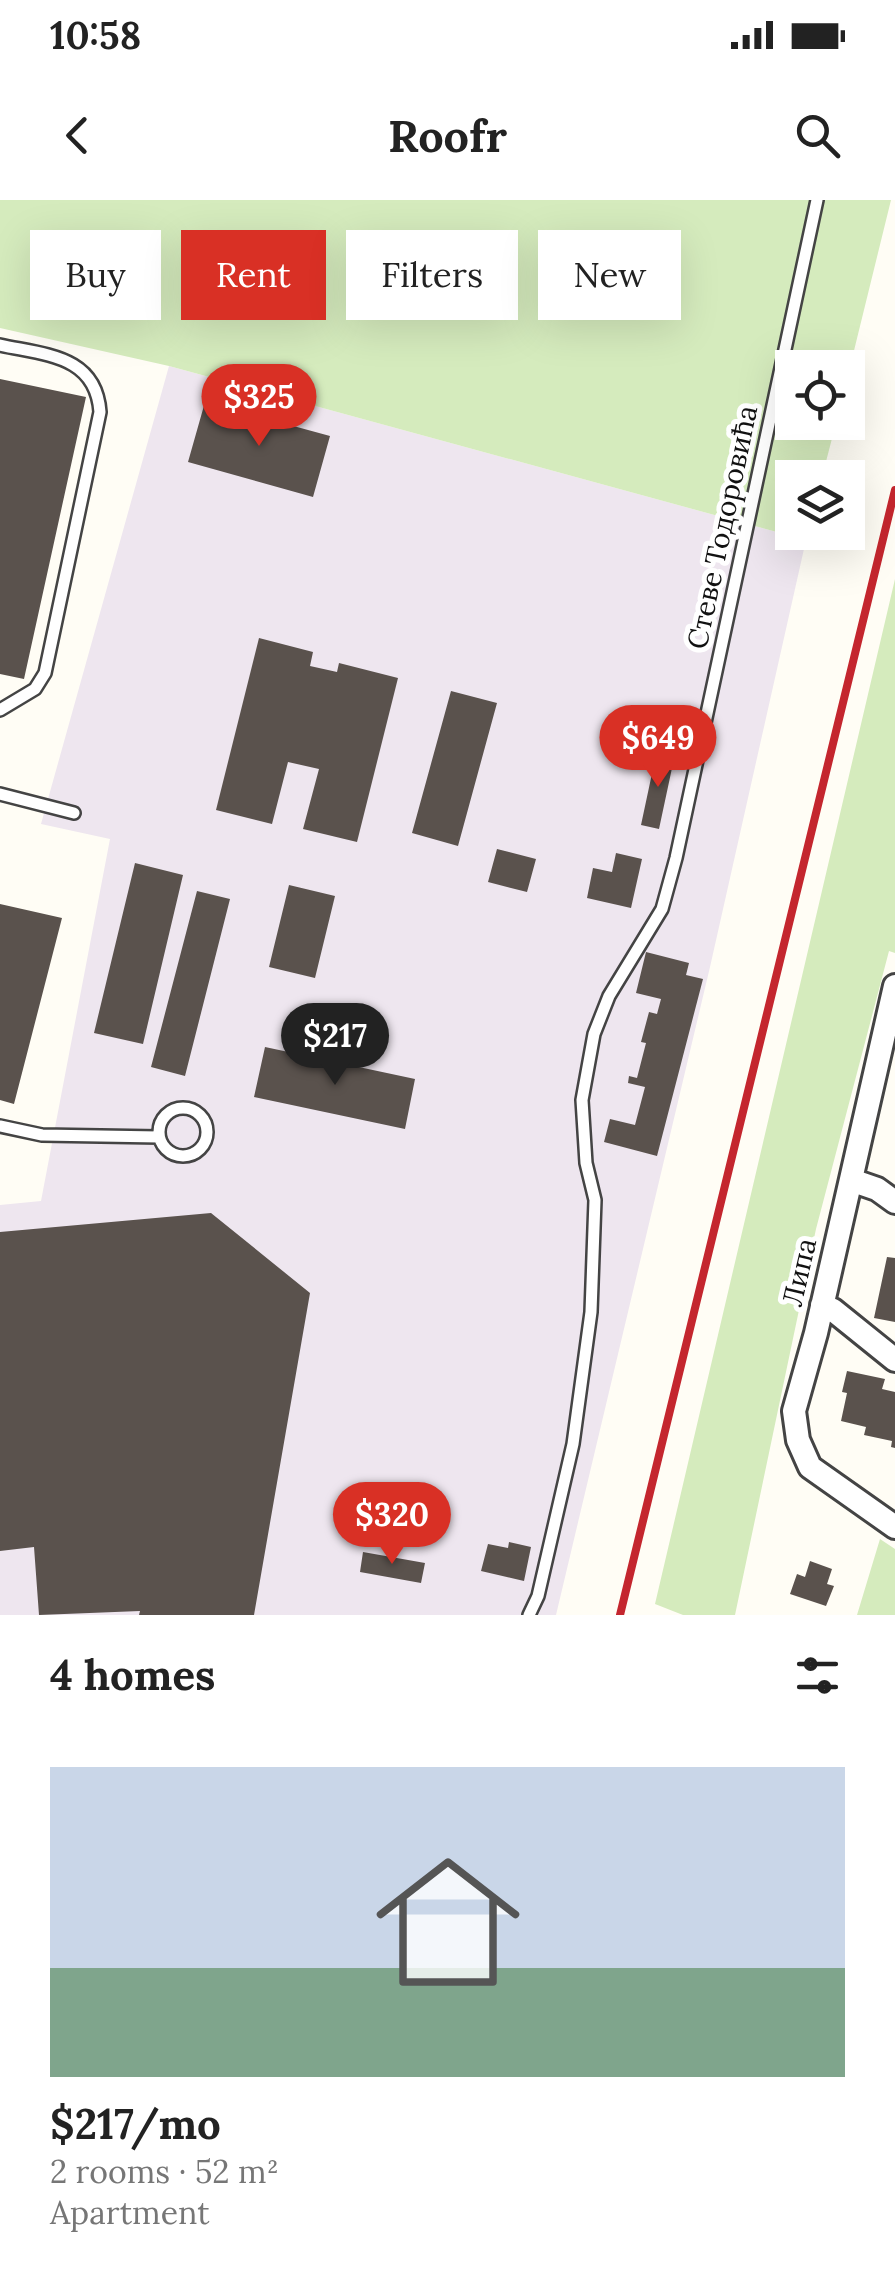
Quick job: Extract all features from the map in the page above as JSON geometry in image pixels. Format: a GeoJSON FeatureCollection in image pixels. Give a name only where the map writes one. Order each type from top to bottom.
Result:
{"type":"FeatureCollection","features":[{"type":"Feature","properties":{"kind":"street","name":"Липа"},"geometry":{"type":"LineString","coordinates":[[895,986],[794,1412],[798,1440],[810,1466],[895,1527]]}},
{"type":"Feature","properties":{"kind":"street"},"geometry":{"type":"LineString","coordinates":[[851,1180],[877,1189],[895,1202]]}},
{"type":"Feature","properties":{"kind":"street"},"geometry":{"type":"LineString","coordinates":[[822,1306],[833,1310],[895,1360]]}},
{"type":"Feature","properties":{"kind":"lane","name":"Стеве Тодоровића"},"geometry":{"type":"LineString","coordinates":[[529,1615],[538,1596],[574,1444],[591,1312],[595,1200],[586,1163],[582,1100],[594,1034],[609,996],[662,909],[676,858],[817,200]]}},
{"type":"Feature","properties":{"kind":"lane"},"geometry":{"type":"LineString","coordinates":[[0,345],[75,364],[91,380],[100,412],[46,673],[35,689],[0,710]]}},
{"type":"Feature","properties":{"kind":"lane"},"geometry":{"type":"LineString","coordinates":[[0,794],[74,813]]}},
{"type":"Feature","properties":{"kind":"lane"},"geometry":{"type":"LineString","coordinates":[[182,1108],[201,1116],[208,1134],[192,1156],[171,1154],[159,1138],[164,1118],[182,1108]]}},
{"type":"Feature","properties":{"kind":"lane"},"geometry":{"type":"LineString","coordinates":[[0,1126],[42,1135],[159,1138]]}},
{"type":"Feature","properties":{"kind":"shaded area"},"geometry":{"type":"Polygon","coordinates":[[[169,366],[775,532],[775,550],[804,550],[710,967],[556,1615],[0,1615],[0,1205],[41,1201],[110,839],[41,824],[169,366]]]}},
{"type":"Feature","properties":{"kind":"green space"},"geometry":{"type":"Polygon","coordinates":[[[0,200],[891,200],[854,350],[775,350],[775,440],[832,440],[826,460],[775,460],[775,532],[169,366],[0,328],[0,200]]]}},
{"type":"Feature","properties":{"kind":"green space"},"geometry":{"type":"Polygon","coordinates":[[[895,579],[895,953],[889,951],[816,1229],[735,1615],[683,1615],[655,1604],[895,579]]]}},
{"type":"Feature","properties":{"kind":"green space"},"geometry":{"type":"Polygon","coordinates":[[[880,1539],[895,1549],[895,1615],[857,1615],[880,1539]]]}},
{"type":"Feature","properties":{"kind":"building"},"geometry":{"type":"Polygon","coordinates":[[[0,379],[86,397],[24,679],[0,674],[0,379]]]}},
{"type":"Feature","properties":{"kind":"building"},"geometry":{"type":"Polygon","coordinates":[[[205,402],[330,436],[313,497],[188,462],[205,402]]]}},
{"type":"Feature","properties":{"kind":"building"},"geometry":{"type":"Polygon","coordinates":[[[259,638],[313,652],[310,666],[337,672],[339,663],[398,678],[357,842],[303,829],[319,769],[288,762],[272,824],[216,810],[259,638]]]}},
{"type":"Feature","properties":{"kind":"building"},"geometry":{"type":"Polygon","coordinates":[[[451,691],[497,703],[458,846],[412,833],[451,691]]]}},
{"type":"Feature","properties":{"kind":"building"},"geometry":{"type":"Polygon","coordinates":[[[657,750],[675,754],[659,829],[641,825],[657,750]]]}},
{"type":"Feature","properties":{"kind":"building"},"geometry":{"type":"Polygon","coordinates":[[[497,849],[536,859],[527,892],[488,882],[497,849]]]}},
{"type":"Feature","properties":{"kind":"building"},"geometry":{"type":"Polygon","coordinates":[[[616,853],[642,859],[631,908],[587,898],[593,868],[612,872],[616,853]]]}},
{"type":"Feature","properties":{"kind":"building"},"geometry":{"type":"Polygon","coordinates":[[[135,863],[183,875],[143,1044],[94,1033],[135,863]]]}},
{"type":"Feature","properties":{"kind":"building"},"geometry":{"type":"Polygon","coordinates":[[[289,885],[335,896],[315,978],[269,967],[289,885]]]}},
{"type":"Feature","properties":{"kind":"building"},"geometry":{"type":"Polygon","coordinates":[[[197,891],[230,899],[185,1076],[151,1067],[197,891]]]}},
{"type":"Feature","properties":{"kind":"building"},"geometry":{"type":"Polygon","coordinates":[[[0,904],[62,918],[14,1104],[0,1100],[0,904]]]}},
{"type":"Feature","properties":{"kind":"building"},"geometry":{"type":"Polygon","coordinates":[[[646,952],[689,963],[686,975],[703,979],[657,1156],[604,1142],[610,1119],[635,1125],[645,1087],[628,1083],[629,1076],[637,1078],[649,1012],[657,1014],[661,999],[636,993],[646,952]]]}},
{"type":"Feature","properties":{"kind":"building"},"geometry":{"type":"Polygon","coordinates":[[[265,1047],[415,1079],[405,1129],[254,1097],[265,1047]]]}},
{"type":"Feature","properties":{"kind":"building"},"geometry":{"type":"Polygon","coordinates":[[[211,1213],[310,1293],[254,1615],[139,1615],[140,1611],[39,1615],[34,1547],[0,1551],[0,1232],[211,1213]]]}},
{"type":"Feature","properties":{"kind":"building"},"geometry":{"type":"Polygon","coordinates":[[[887,1257],[895,1258],[895,1322],[874,1318],[887,1257]]]}},
{"type":"Feature","properties":{"kind":"building"},"geometry":{"type":"Polygon","coordinates":[[[847,1371],[885,1379],[882,1389],[895,1392],[895,1448],[891,1447],[892,1441],[864,1435],[866,1427],[841,1421],[847,1371]]]}},
{"type":"Feature","properties":{"kind":"building"},"geometry":{"type":"Polygon","coordinates":[[[509,1542],[531,1547],[524,1581],[481,1571],[488,1544],[508,1548],[509,1542]]]}},
{"type":"Feature","properties":{"kind":"building"},"geometry":{"type":"Polygon","coordinates":[[[363,1552],[425,1563],[421,1583],[360,1572],[363,1552]]]}},
{"type":"Feature","properties":{"kind":"building"},"geometry":{"type":"Polygon","coordinates":[[[810,1561],[832,1569],[827,1584],[834,1586],[826,1606],[790,1594],[797,1574],[805,1577],[810,1561]]]}},
{"type":"Feature","properties":{"kind":"railway"},"geometry":{"type":"LineString","coordinates":[[620,1615],[895,490]]}}]}
